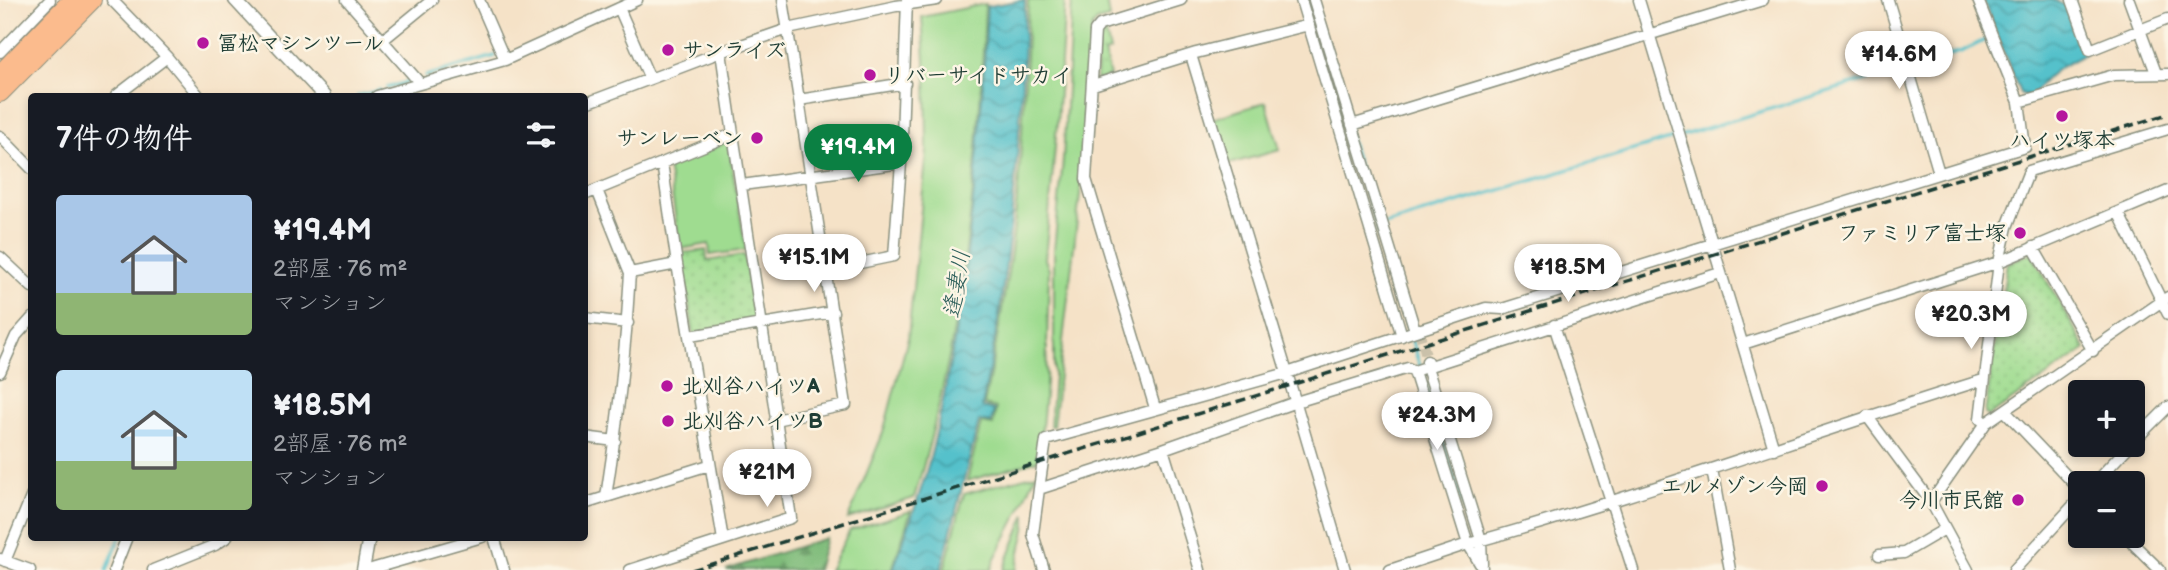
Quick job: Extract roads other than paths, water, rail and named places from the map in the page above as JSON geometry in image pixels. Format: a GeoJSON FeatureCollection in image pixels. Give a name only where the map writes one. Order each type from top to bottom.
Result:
{"type":"FeatureCollection","features":[{"type":"Feature","properties":{"kind":"highway"},"geometry":{"type":"LineString","coordinates":[[0,74],[72,0]]}},
{"type":"Feature","properties":{"kind":"highway"},"geometry":{"type":"LineString","coordinates":[[0,93],[93,0]]}},
{"type":"Feature","properties":{"kind":"street"},"geometry":{"type":"LineString","coordinates":[[0,52],[50,0]]}},
{"type":"Feature","properties":{"kind":"street"},"geometry":{"type":"LineString","coordinates":[[0,99],[93,0]]}},
{"type":"Feature","properties":{"kind":"street"},"geometry":{"type":"LineString","coordinates":[[112,0],[167,57],[197,93]]}},
{"type":"Feature","properties":{"kind":"street"},"geometry":{"type":"LineString","coordinates":[[234,0],[321,93]]}},
{"type":"Feature","properties":{"kind":"street"},"geometry":{"type":"LineString","coordinates":[[347,0],[419,83]]}},
{"type":"Feature","properties":{"kind":"street"},"geometry":{"type":"LineString","coordinates":[[383,40],[432,0]]}},
{"type":"Feature","properties":{"kind":"street"},"geometry":{"type":"LineString","coordinates":[[479,0],[505,60]]}},
{"type":"Feature","properties":{"kind":"street"},"geometry":{"type":"LineString","coordinates":[[387,93],[505,60],[637,0]]}},
{"type":"Feature","properties":{"kind":"street"},"geometry":{"type":"LineString","coordinates":[[775,420],[846,405],[783,0]]}},
{"type":"Feature","properties":{"kind":"street"},"geometry":{"type":"LineString","coordinates":[[588,102],[788,29],[901,3],[937,0]]}},
{"type":"Feature","properties":{"kind":"street"},"geometry":{"type":"LineString","coordinates":[[1156,408],[1086,179],[1096,31],[1100,25],[1181,0]]}},
{"type":"Feature","properties":{"kind":"street"},"geometry":{"type":"LineString","coordinates":[[1301,0],[1402,336]]}},
{"type":"Feature","properties":{"kind":"street"},"geometry":{"type":"LineString","coordinates":[[1314,0],[1413,327],[1419,330]]}},
{"type":"Feature","properties":{"kind":"street"},"geometry":{"type":"LineString","coordinates":[[1639,0],[1774,449]]}},
{"type":"Feature","properties":{"kind":"street"},"geometry":{"type":"LineString","coordinates":[[1352,125],[1763,0]]}},
{"type":"Feature","properties":{"kind":"street"},"geometry":{"type":"LineString","coordinates":[[1888,0],[1939,173]]}},
{"type":"Feature","properties":{"kind":"street"},"geometry":{"type":"LineString","coordinates":[[1044,570],[1033,534],[1046,440],[1287,373],[1486,308],[1502,309],[2025,147],[2020,102],[1978,0]]}},
{"type":"Feature","properties":{"kind":"street"},"geometry":{"type":"LineString","coordinates":[[2072,0],[2090,50],[2168,19]]}},
{"type":"Feature","properties":{"kind":"street"},"geometry":{"type":"LineString","coordinates":[[2129,0],[2156,73]]}},
{"type":"Feature","properties":{"kind":"street"},"geometry":{"type":"LineString","coordinates":[[826,270],[894,256],[905,83],[901,3]]}},
{"type":"Feature","properties":{"kind":"street"},"geometry":{"type":"LineString","coordinates":[[619,8],[650,79]]}},
{"type":"Feature","properties":{"kind":"street"},"geometry":{"type":"LineString","coordinates":[[1093,85],[1191,55],[1309,25]]}},
{"type":"Feature","properties":{"kind":"street"},"geometry":{"type":"LineString","coordinates":[[630,570],[791,518],[720,52]]}},
{"type":"Feature","properties":{"kind":"street"},"geometry":{"type":"LineString","coordinates":[[1191,55],[1345,570]]}},
{"type":"Feature","properties":{"kind":"street"},"geometry":{"type":"LineString","coordinates":[[120,93],[167,57]]}},
{"type":"Feature","properties":{"kind":"street"},"geometry":{"type":"LineString","coordinates":[[2020,102],[2114,75],[2168,74]]}},
{"type":"Feature","properties":{"kind":"street"},"geometry":{"type":"LineString","coordinates":[[799,100],[905,83]]}},
{"type":"Feature","properties":{"kind":"street"},"geometry":{"type":"LineString","coordinates":[[1986,423],[1980,419],[1998,262],[2007,227],[2029,171],[2168,129]]}},
{"type":"Feature","properties":{"kind":"street"},"geometry":{"type":"LineString","coordinates":[[588,193],[733,134]]}},
{"type":"Feature","properties":{"kind":"street"},"geometry":{"type":"LineString","coordinates":[[0,136],[28,162]]}},
{"type":"Feature","properties":{"kind":"street"},"geometry":{"type":"LineString","coordinates":[[662,163],[723,540]]}},
{"type":"Feature","properties":{"kind":"street"},"geometry":{"type":"LineString","coordinates":[[742,185],[901,163]]}},
{"type":"Feature","properties":{"kind":"street"},"geometry":{"type":"LineString","coordinates":[[597,190],[630,273],[628,323],[606,497]]}},
{"type":"Feature","properties":{"kind":"street"},"geometry":{"type":"LineString","coordinates":[[1743,344],[1998,262],[2168,191]]}},
{"type":"Feature","properties":{"kind":"street"},"geometry":{"type":"LineString","coordinates":[[2118,212],[2165,299],[2168,314]]}},
{"type":"Feature","properties":{"kind":"street"},"geometry":{"type":"LineString","coordinates":[[2033,247],[2093,351]]}},
{"type":"Feature","properties":{"kind":"street"},"geometry":{"type":"LineString","coordinates":[[0,257],[28,282]]}},
{"type":"Feature","properties":{"kind":"street"},"geometry":{"type":"LineString","coordinates":[[630,273],[677,264]]}},
{"type":"Feature","properties":{"kind":"street"},"geometry":{"type":"LineString","coordinates":[[1414,371],[1427,363],[1720,273]]}},
{"type":"Feature","properties":{"kind":"street"},"geometry":{"type":"LineString","coordinates":[[1931,502],[1986,423],[2165,299]]}},
{"type":"Feature","properties":{"kind":"street"},"geometry":{"type":"LineString","coordinates":[[690,336],[833,313]]}},
{"type":"Feature","properties":{"kind":"street"},"geometry":{"type":"LineString","coordinates":[[588,318],[628,323]]}},
{"type":"Feature","properties":{"kind":"street"},"geometry":{"type":"LineString","coordinates":[[0,372],[16,336],[28,322]]}},
{"type":"Feature","properties":{"kind":"street"},"geometry":{"type":"LineString","coordinates":[[1554,325],[1633,570]]}},
{"type":"Feature","properties":{"kind":"street"},"geometry":{"type":"LineString","coordinates":[[1427,363],[1481,540],[1483,568]]}},
{"type":"Feature","properties":{"kind":"street"},"geometry":{"type":"LineString","coordinates":[[1039,489],[1296,402],[1408,368],[1414,371],[1468,544],[1483,568]]}},
{"type":"Feature","properties":{"kind":"street"},"geometry":{"type":"LineString","coordinates":[[1390,570],[1983,380]]}},
{"type":"Feature","properties":{"kind":"street"},"geometry":{"type":"LineString","coordinates":[[2145,430],[2168,407]]}},
{"type":"Feature","properties":{"kind":"street"},"geometry":{"type":"LineString","coordinates":[[2005,411],[2068,477]]}},
{"type":"Feature","properties":{"kind":"street"},"geometry":{"type":"LineString","coordinates":[[1867,416],[1931,502],[1968,570]]}},
{"type":"Feature","properties":{"kind":"street"},"geometry":{"type":"LineString","coordinates":[[588,438],[615,441]]}},
{"type":"Feature","properties":{"kind":"street"},"geometry":{"type":"LineString","coordinates":[[1163,449],[1200,570]]}},
{"type":"Feature","properties":{"kind":"street"},"geometry":{"type":"LineString","coordinates":[[2105,471],[2119,457]]}},
{"type":"Feature","properties":{"kind":"street"},"geometry":{"type":"LineString","coordinates":[[588,503],[709,464]]}},
{"type":"Feature","properties":{"kind":"street"},"geometry":{"type":"LineString","coordinates":[[1712,468],[1730,570]]}},
{"type":"Feature","properties":{"kind":"street"},"geometry":{"type":"LineString","coordinates":[[28,504],[2,560],[30,570]]}},
{"type":"Feature","properties":{"kind":"street"},"geometry":{"type":"LineString","coordinates":[[2014,570],[2068,511]]}},
{"type":"Feature","properties":{"kind":"street"},"geometry":{"type":"LineString","coordinates":[[1879,555],[1904,553],[1945,529]]}},
{"type":"Feature","properties":{"kind":"street"},"geometry":{"type":"LineString","coordinates":[[114,570],[125,541]]}},
{"type":"Feature","properties":{"kind":"street"},"geometry":{"type":"LineString","coordinates":[[153,570],[221,541]]}},
{"type":"Feature","properties":{"kind":"street"},"geometry":{"type":"LineString","coordinates":[[369,541],[365,570],[468,541]]}},
{"type":"Feature","properties":{"kind":"street"},"geometry":{"type":"LineString","coordinates":[[495,541],[504,570]]}},
{"type":"Feature","properties":{"kind":"street"},"geometry":{"type":"LineString","coordinates":[[2138,548],[2161,570]]}},
{"type":"Feature","properties":{"kind":"water"},"geometry":{"type":"Polygon","coordinates":[[[1025,0],[1020,116],[1010,231],[998,320],[982,407],[994,410],[991,423],[979,421],[941,570],[893,570],[931,455],[956,331],[971,224],[987,6],[1025,0]]]}},
{"type":"Feature","properties":{"kind":"water"},"geometry":{"type":"Polygon","coordinates":[[[1983,0],[2051,0],[2068,6],[2085,54],[2050,75],[2033,95],[2025,96],[2020,93],[1983,0]]]}},
{"type":"Feature","properties":{"kind":"waterway"},"geometry":{"type":"LineString","coordinates":[[1307,0],[1473,538]]}},
{"type":"Feature","properties":{"kind":"waterway"},"geometry":{"type":"LineString","coordinates":[[1377,227],[1963,51],[1987,39],[1999,65]]}},
{"type":"Feature","properties":{"kind":"waterway"},"geometry":{"type":"LineString","coordinates":[[426,76],[495,56]]}},
{"type":"Feature","properties":{"kind":"waterway"},"geometry":{"type":"LineString","coordinates":[[387,88],[407,82]]}},
{"type":"Feature","properties":{"kind":"waterway"},"geometry":{"type":"LineString","coordinates":[[369,93],[380,90]]}},
{"type":"Feature","properties":{"kind":"waterway"},"geometry":{"type":"LineString","coordinates":[[107,570],[118,541]]}},
{"type":"Feature","properties":{"kind":"tunnel"},"geometry":{"type":"LineString","coordinates":[[1419,330],[1427,359]]}},
{"type":"Feature","properties":{"kind":"railway"},"geometry":{"type":"LineString","coordinates":[[692,570],[2168,114]]}},
{"type":"Feature","properties":{"kind":"place","name":"冨松マシンツール"},"geometry":{"type":"Point","coordinates":[203,43]}},
{"type":"Feature","properties":{"kind":"place","name":"サンライズ"},"geometry":{"type":"Point","coordinates":[668,50]}},
{"type":"Feature","properties":{"kind":"place","name":"リバーサイドサカイ"},"geometry":{"type":"Point","coordinates":[870,75]}},
{"type":"Feature","properties":{"kind":"place","name":"ハイツ塚本"},"geometry":{"type":"Point","coordinates":[2062,116]}},
{"type":"Feature","properties":{"kind":"place","name":"サンレーベン"},"geometry":{"type":"Point","coordinates":[757,138]}},
{"type":"Feature","properties":{"kind":"place","name":"ファミリア富士塚"},"geometry":{"type":"Point","coordinates":[2020,233]}},
{"type":"Feature","properties":{"kind":"place","name":"北刈谷ハイツA"},"geometry":{"type":"Point","coordinates":[667,386]}},
{"type":"Feature","properties":{"kind":"place","name":"北刈谷ハイツB"},"geometry":{"type":"Point","coordinates":[668,421]}},
{"type":"Feature","properties":{"kind":"place","name":"エルメゾン今岡"},"geometry":{"type":"Point","coordinates":[1822,486]}},
{"type":"Feature","properties":{"kind":"place","name":"今川市民館"},"geometry":{"type":"Point","coordinates":[2018,500]}},
{"type":"Feature","properties":{"kind":"water label","name":"逢妻川"},"geometry":{"type":"Point","coordinates":[957,284]}}]}
